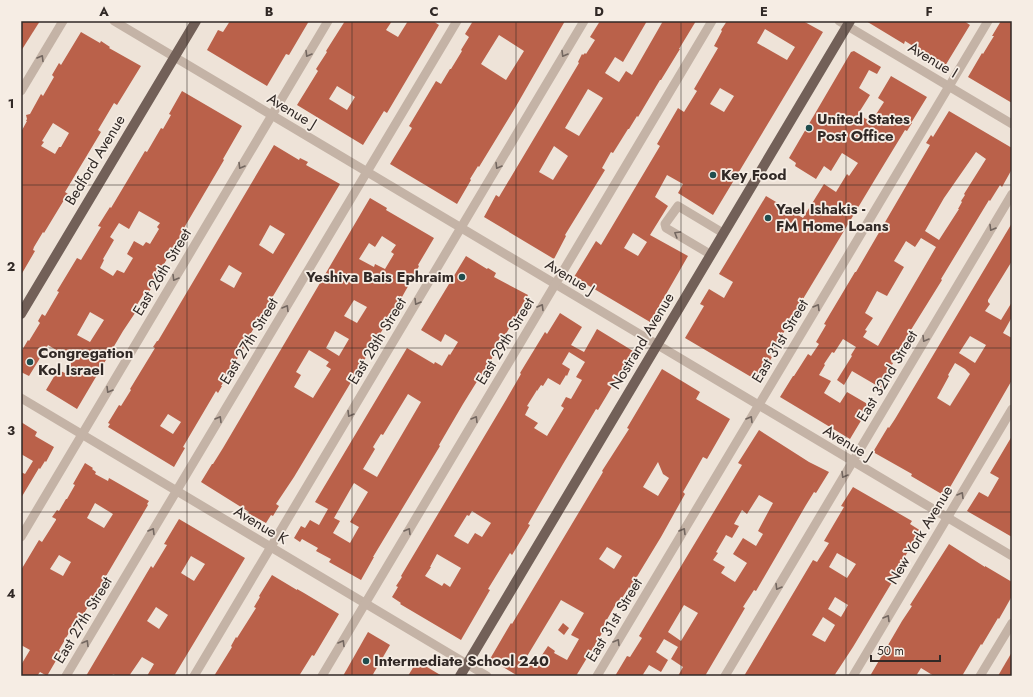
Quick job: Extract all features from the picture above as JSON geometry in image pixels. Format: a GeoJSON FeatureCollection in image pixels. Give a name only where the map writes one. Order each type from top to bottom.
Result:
{"type":"FeatureCollection","features":[{"type":"Feature","properties":{"kind":"main road","name":"Bedford Avenue"},"geometry":{"type":"LineString","coordinates":[[21,314],[196,21]]}},
{"type":"Feature","properties":{"kind":"main road","name":"Nostrand Avenue"},"geometry":{"type":"LineString","coordinates":[[460,676],[723,233],[845,22]]}},
{"type":"Feature","properties":{"kind":"street"},"geometry":{"type":"LineString","coordinates":[[21,92],[63,21]]}},
{"type":"Feature","properties":{"kind":"street","name":"Avenue J"},"geometry":{"type":"LineString","coordinates":[[114,21],[1012,556]]}},
{"type":"Feature","properties":{"kind":"street","name":"East 26th Street"},"geometry":{"type":"LineString","coordinates":[[21,537],[328,21]]}},
{"type":"Feature","properties":{"kind":"street","name":"East 27th Street"},"geometry":{"type":"LineString","coordinates":[[66,676],[457,21]]}},
{"type":"Feature","properties":{"kind":"street","name":"East 28th Street"},"geometry":{"type":"LineString","coordinates":[[194,676],[584,21]]}},
{"type":"Feature","properties":{"kind":"street","name":"East 29th Street"},"geometry":{"type":"LineString","coordinates":[[322,676],[712,21]]}},
{"type":"Feature","properties":{"kind":"street","name":"East 31st Street"},"geometry":{"type":"LineString","coordinates":[[597,676],[988,21]]}},
{"type":"Feature","properties":{"kind":"street","name":"Avenue I"},"geometry":{"type":"LineString","coordinates":[[845,22],[1012,124]]}},
{"type":"Feature","properties":{"kind":"street","name":"East 32nd Street"},"geometry":{"type":"LineString","coordinates":[[725,676],[1012,194]]}},
{"type":"Feature","properties":{"kind":"street"},"geometry":{"type":"LineString","coordinates":[[710,254],[666,228],[665,224],[678,206],[723,233]]}},
{"type":"Feature","properties":{"kind":"street","name":"Avenue K"},"geometry":{"type":"LineString","coordinates":[[21,398],[487,676]]}},
{"type":"Feature","properties":{"kind":"street","name":"New York Avenue"},"geometry":{"type":"LineString","coordinates":[[853,676],[1012,409]]}},
{"type":"Feature","properties":{"kind":"street"},"geometry":{"type":"LineString","coordinates":[[980,676],[1012,623]]}},
{"type":"Feature","properties":{"kind":"building"},"geometry":{"type":"Polygon","coordinates":[[[21,21],[40,21],[21,51],[21,21]]]}},
{"type":"Feature","properties":{"kind":"building"},"geometry":{"type":"Polygon","coordinates":[[[230,21],[309,21],[289,55],[286,54],[267,86],[207,50],[218,30],[223,32],[230,21]]]}},
{"type":"Feature","properties":{"kind":"building"},"geometry":{"type":"Polygon","coordinates":[[[345,21],[392,21],[386,30],[398,37],[408,21],[433,21],[439,25],[387,113],[384,111],[363,145],[297,105],[318,71],[316,69],[327,52],[326,51],[345,21]],[[337,86],[329,99],[347,110],[355,97],[337,86]]]}},
{"type":"Feature","properties":{"kind":"building"},"geometry":{"type":"Polygon","coordinates":[[[473,21],[565,21],[515,108],[470,179],[471,180],[457,204],[390,164],[412,128],[409,126],[436,81],[441,84],[462,51],[461,50],[469,37],[465,34],[473,21]],[[499,35],[481,64],[506,80],[524,51],[499,35]]]}},
{"type":"Feature","properties":{"kind":"building"},"geometry":{"type":"Polygon","coordinates":[[[600,21],[647,21],[623,62],[615,57],[605,73],[619,82],[626,71],[632,75],[663,21],[696,21],[638,117],[637,116],[613,153],[611,152],[602,168],[605,170],[565,235],[566,236],[554,259],[484,217],[496,195],[499,197],[579,63],[578,62],[582,54],[586,54],[595,40],[590,37],[600,21]],[[588,89],[565,128],[579,136],[603,98],[588,89]],[[554,146],[539,172],[553,180],[568,156],[554,146]]]}},
{"type":"Feature","properties":{"kind":"building"},"geometry":{"type":"Polygon","coordinates":[[[727,21],[803,21],[823,32],[713,215],[678,193],[683,184],[667,175],[655,197],[668,206],[650,235],[688,256],[650,322],[574,277],[596,241],[601,245],[660,146],[657,144],[678,108],[684,112],[697,91],[694,89],[718,48],[714,46],[722,31],[721,30],[727,21]],[[765,29],[757,43],[787,60],[795,47],[765,29]],[[720,88],[710,104],[724,112],[734,96],[720,88]],[[633,233],[624,248],[638,256],[647,242],[633,233]]]}},
{"type":"Feature","properties":{"kind":"building"},"geometry":{"type":"Polygon","coordinates":[[[866,21],[964,21],[970,25],[945,66],[905,41],[904,44],[866,21]]]}},
{"type":"Feature","properties":{"kind":"building"},"geometry":{"type":"Polygon","coordinates":[[[1001,21],[1012,21],[1012,103],[968,77],[994,36],[992,36],[1001,21]]]}},
{"type":"Feature","properties":{"kind":"building"},"geometry":{"type":"Polygon","coordinates":[[[81,32],[100,43],[101,41],[110,47],[109,48],[141,66],[117,105],[114,103],[98,130],[101,132],[65,192],[68,194],[64,201],[34,247],[33,250],[35,251],[21,275],[21,132],[27,121],[26,115],[30,114],[41,94],[43,96],[54,77],[52,75],[59,63],[61,65],[81,32]],[[53,123],[42,141],[44,142],[41,146],[55,154],[69,133],[53,123]]]}},
{"type":"Feature","properties":{"kind":"building"},"geometry":{"type":"Polygon","coordinates":[[[854,51],[881,67],[877,74],[869,70],[859,88],[870,95],[858,114],[871,122],[884,102],[878,98],[891,76],[927,97],[907,131],[905,130],[800,304],[770,356],[772,357],[758,381],[685,338],[704,306],[700,304],[709,289],[724,298],[733,282],[719,274],[766,196],[803,218],[824,184],[836,192],[847,174],[849,176],[858,163],[842,153],[831,171],[824,166],[816,179],[795,166],[796,163],[789,158],[851,52],[854,51]]]}},
{"type":"Feature","properties":{"kind":"building"},"geometry":{"type":"Polygon","coordinates":[[[182,91],[242,126],[161,269],[162,270],[149,292],[146,290],[135,308],[137,310],[77,409],[46,390],[58,370],[65,373],[73,360],[48,345],[29,376],[21,372],[21,352],[40,323],[38,321],[42,314],[45,316],[59,292],[57,291],[77,258],[81,260],[101,227],[98,226],[110,207],[111,208],[145,151],[147,152],[161,128],[163,129],[171,115],[169,114],[182,91]],[[139,211],[129,229],[119,223],[110,237],[114,240],[103,259],[104,260],[100,268],[113,276],[117,270],[124,273],[133,258],[127,254],[134,241],[143,246],[146,242],[150,244],[159,229],[157,227],[160,223],[139,211]],[[90,312],[77,335],[90,342],[104,320],[90,312]]]}},
{"type":"Feature","properties":{"kind":"building"},"geometry":{"type":"Polygon","coordinates":[[[949,111],[1012,148],[1012,169],[1002,187],[1000,185],[990,201],[989,200],[891,362],[893,363],[883,381],[884,382],[881,388],[852,371],[844,385],[837,380],[856,347],[843,339],[834,353],[832,352],[824,364],[825,365],[819,375],[831,381],[824,393],[840,403],[847,392],[871,406],[850,439],[780,397],[808,354],[811,356],[819,344],[816,342],[826,325],[824,324],[930,145],[926,143],[931,135],[933,137],[949,111]],[[976,152],[944,198],[925,231],[939,240],[959,209],[962,202],[961,201],[965,195],[964,194],[986,159],[976,152]],[[921,238],[915,247],[906,241],[894,261],[904,267],[887,296],[877,291],[865,313],[873,318],[865,330],[867,331],[863,337],[878,346],[936,247],[921,238]]]}},
{"type":"Feature","properties":{"kind":"building"},"geometry":{"type":"Polygon","coordinates":[[[274,145],[299,160],[300,158],[308,162],[306,165],[340,184],[248,338],[249,339],[218,393],[216,391],[183,447],[185,448],[174,467],[108,427],[110,424],[108,423],[119,405],[121,406],[131,390],[130,389],[155,348],[153,347],[158,341],[274,145]],[[270,225],[259,245],[273,254],[285,234],[270,225]],[[229,265],[220,280],[234,288],[242,273],[229,265]],[[168,414],[160,426],[173,434],[181,422],[168,414]]]}},
{"type":"Feature","properties":{"kind":"building"},"geometry":{"type":"Polygon","coordinates":[[[370,198],[387,208],[386,210],[434,238],[398,304],[294,477],[276,504],[279,506],[273,516],[271,515],[266,523],[201,482],[223,448],[370,198]],[[382,236],[375,247],[369,243],[359,259],[374,267],[375,264],[385,269],[394,254],[391,252],[396,245],[382,236]],[[354,300],[344,316],[357,323],[367,307],[354,300]],[[335,331],[326,348],[339,356],[349,339],[335,331]],[[309,350],[296,372],[301,375],[294,387],[313,398],[331,369],[326,366],[329,362],[309,350]]]}},
{"type":"Feature","properties":{"kind":"building"},"geometry":{"type":"Polygon","coordinates":[[[1012,223],[1012,261],[988,300],[990,304],[985,311],[1001,320],[1012,302],[1012,317],[1003,333],[1012,338],[1012,380],[945,496],[911,476],[912,474],[873,452],[888,427],[889,428],[1012,223]],[[970,336],[959,353],[975,363],[986,345],[970,336]],[[955,363],[937,398],[950,406],[970,374],[955,363]]]}},
{"type":"Feature","properties":{"kind":"building"},"geometry":{"type":"Polygon","coordinates":[[[466,256],[496,273],[494,277],[528,295],[482,376],[481,375],[463,404],[439,445],[440,446],[373,557],[361,580],[329,562],[331,559],[316,551],[318,548],[302,539],[300,542],[294,538],[301,526],[305,528],[310,520],[319,525],[328,509],[315,502],[407,348],[434,364],[435,362],[442,366],[458,342],[445,334],[441,342],[421,330],[466,256]],[[408,394],[383,435],[381,434],[373,447],[375,449],[363,469],[377,477],[421,402],[408,394]],[[354,483],[334,518],[340,521],[333,533],[350,543],[359,527],[350,522],[368,492],[354,483]]]}},
{"type":"Feature","properties":{"kind":"building"},"geometry":{"type":"Polygon","coordinates":[[[560,313],[582,327],[571,345],[584,352],[597,329],[633,351],[598,410],[596,409],[563,464],[512,555],[510,553],[488,589],[490,590],[461,640],[400,604],[401,603],[392,597],[398,587],[396,586],[402,577],[401,576],[506,400],[521,374],[520,373],[545,332],[547,334],[560,313]],[[569,352],[562,364],[570,369],[560,385],[548,378],[543,386],[541,385],[537,390],[527,406],[529,407],[525,415],[538,423],[534,428],[547,436],[564,408],[561,406],[566,397],[571,399],[582,380],[576,377],[585,362],[569,352]],[[472,511],[469,516],[467,515],[454,536],[468,544],[475,533],[482,537],[491,523],[472,511]],[[437,554],[425,576],[442,586],[444,583],[450,587],[461,568],[437,554]]]}},
{"type":"Feature","properties":{"kind":"building"},"geometry":{"type":"Polygon","coordinates":[[[662,369],[700,392],[696,399],[730,419],[707,459],[703,457],[683,492],[685,494],[661,537],[630,588],[629,587],[619,603],[617,602],[605,623],[607,625],[576,676],[518,676],[490,659],[603,472],[602,471],[629,429],[627,428],[662,369]],[[658,462],[643,487],[658,496],[669,478],[663,474],[658,462]],[[607,547],[599,559],[614,569],[622,556],[607,547]],[[561,600],[526,658],[536,664],[548,646],[555,651],[554,653],[567,660],[579,639],[571,635],[584,613],[561,600]]]}},
{"type":"Feature","properties":{"kind":"building"},"geometry":{"type":"Polygon","coordinates":[[[21,422],[37,432],[35,436],[54,447],[46,462],[45,461],[40,469],[39,468],[21,498],[21,472],[25,474],[33,461],[21,454],[21,422]]]}},
{"type":"Feature","properties":{"kind":"building"},"geometry":{"type":"Polygon","coordinates":[[[759,430],[809,462],[829,472],[816,493],[814,492],[806,505],[756,591],[754,590],[743,607],[745,608],[705,676],[678,676],[683,667],[671,659],[678,647],[664,639],[656,652],[668,660],[661,672],[649,665],[642,676],[615,676],[627,656],[630,657],[642,638],[639,636],[742,465],[738,463],[759,430]],[[759,495],[747,514],[742,510],[734,524],[739,526],[732,538],[726,535],[716,552],[718,553],[713,560],[725,567],[721,573],[735,582],[747,563],[733,554],[743,538],[756,546],[763,534],[758,531],[773,503],[759,495]],[[684,605],[668,632],[681,641],[698,613],[684,605]]]}},
{"type":"Feature","properties":{"kind":"building"},"geometry":{"type":"Polygon","coordinates":[[[1012,436],[1012,537],[967,511],[979,492],[988,497],[999,478],[990,473],[1012,436]]]}},
{"type":"Feature","properties":{"kind":"building"},"geometry":{"type":"Polygon","coordinates":[[[85,463],[93,468],[92,469],[96,472],[95,474],[108,481],[109,478],[149,501],[147,504],[148,505],[73,632],[70,631],[59,650],[61,652],[47,676],[40,672],[37,676],[21,676],[21,665],[30,650],[21,645],[21,570],[39,540],[42,542],[56,520],[52,517],[57,510],[59,511],[67,499],[75,485],[73,484],[85,463]],[[95,503],[87,518],[104,528],[113,514],[95,503]],[[59,555],[50,569],[63,576],[71,562],[59,555]]]}},
{"type":"Feature","properties":{"kind":"building"},"geometry":{"type":"Polygon","coordinates":[[[853,487],[912,521],[910,524],[921,531],[913,547],[911,546],[902,562],[897,574],[834,676],[744,676],[813,560],[817,562],[829,543],[824,541],[844,507],[841,506],[853,487]],[[837,553],[829,567],[847,578],[856,564],[837,553]],[[835,597],[828,609],[841,617],[848,605],[835,597]],[[823,617],[812,635],[825,642],[835,625],[823,617]]]}},
{"type":"Feature","properties":{"kind":"building"},"geometry":{"type":"Polygon","coordinates":[[[179,519],[245,558],[174,676],[147,676],[154,664],[142,657],[129,676],[117,676],[113,674],[112,676],[86,676],[151,566],[153,568],[167,545],[164,544],[179,519]],[[191,556],[181,573],[194,581],[205,564],[191,556]],[[156,607],[147,621],[159,629],[168,615],[156,607]]]}},
{"type":"Feature","properties":{"kind":"building"},"geometry":{"type":"Polygon","coordinates":[[[949,544],[1012,582],[1012,596],[999,619],[998,618],[982,645],[981,644],[962,676],[934,676],[921,668],[916,676],[870,676],[912,606],[910,605],[949,544]]]}},
{"type":"Feature","properties":{"kind":"building"},"geometry":{"type":"Polygon","coordinates":[[[272,575],[339,614],[314,656],[312,655],[299,676],[214,676],[232,647],[231,646],[236,637],[237,638],[256,608],[254,607],[260,597],[259,596],[272,575]]]}},
{"type":"Feature","properties":{"kind":"building"},"geometry":{"type":"Polygon","coordinates":[[[563,623],[569,628],[564,635],[558,630],[563,623]]]}},
{"type":"Feature","properties":{"kind":"building","name":"Intermediate School 240"},"geometry":{"type":"Polygon","coordinates":[[[368,632],[390,645],[372,676],[343,676],[368,632]]]}},
{"type":"Feature","properties":{"kind":"building"},"geometry":{"type":"Polygon","coordinates":[[[1012,652],[1012,676],[998,676],[1002,669],[1012,652]]]}},
{"type":"Feature","properties":{"kind":"building","name":"Intermediate School 240"},"geometry":{"type":"Polygon","coordinates":[[[417,661],[442,676],[408,676],[417,661]]]}},
{"type":"Feature","properties":{"kind":"place","name":"United States Post Office"},"geometry":{"type":"Point","coordinates":[809,128]}},
{"type":"Feature","properties":{"kind":"place","name":"Key Food"},"geometry":{"type":"Point","coordinates":[713,175]}},
{"type":"Feature","properties":{"kind":"place","name":"Yael Ishakis - FM Home Loans"},"geometry":{"type":"Point","coordinates":[768,218]}},
{"type":"Feature","properties":{"kind":"place","name":"Yeshiva Bais Ephraim"},"geometry":{"type":"Point","coordinates":[462,277]}},
{"type":"Feature","properties":{"kind":"place","name":"Congregation Kol Israel"},"geometry":{"type":"Point","coordinates":[30,362]}},
{"type":"Feature","properties":{"kind":"place","name":"Intermediate School 240"},"geometry":{"type":"Point","coordinates":[366,661]}}]}
